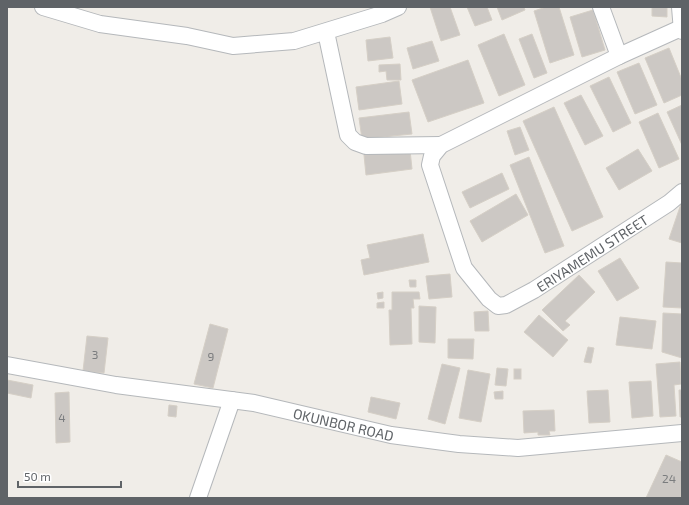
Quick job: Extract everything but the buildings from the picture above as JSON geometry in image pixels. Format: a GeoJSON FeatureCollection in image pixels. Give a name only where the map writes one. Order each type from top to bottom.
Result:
{"type":"FeatureCollection","features":[{"type":"Feature","properties":{"kind":"street"},"geometry":{"type":"LineString","coordinates":[[43,7],[100,24],[188,36],[233,46],[294,41],[382,14],[398,7]]}},
{"type":"Feature","properties":{"kind":"street"},"geometry":{"type":"LineString","coordinates":[[601,7],[619,56]]}},
{"type":"Feature","properties":{"kind":"street"},"geometry":{"type":"LineString","coordinates":[[326,32],[348,135],[366,146],[441,145],[619,56],[682,30],[680,7]]}},
{"type":"Feature","properties":{"kind":"street","name":"ERIYAMEMU STREET"},"geometry":{"type":"LineString","coordinates":[[441,145],[432,156],[430,165],[464,268],[489,299],[498,306],[506,305],[534,290],[682,192]]}},
{"type":"Feature","properties":{"kind":"street","name":"OKUNBOR ROAD"},"geometry":{"type":"LineString","coordinates":[[7,365],[116,385],[254,403],[391,435],[459,444],[518,448],[682,433]]}},
{"type":"Feature","properties":{"kind":"street"},"geometry":{"type":"LineString","coordinates":[[198,498],[232,400]]}}]}
